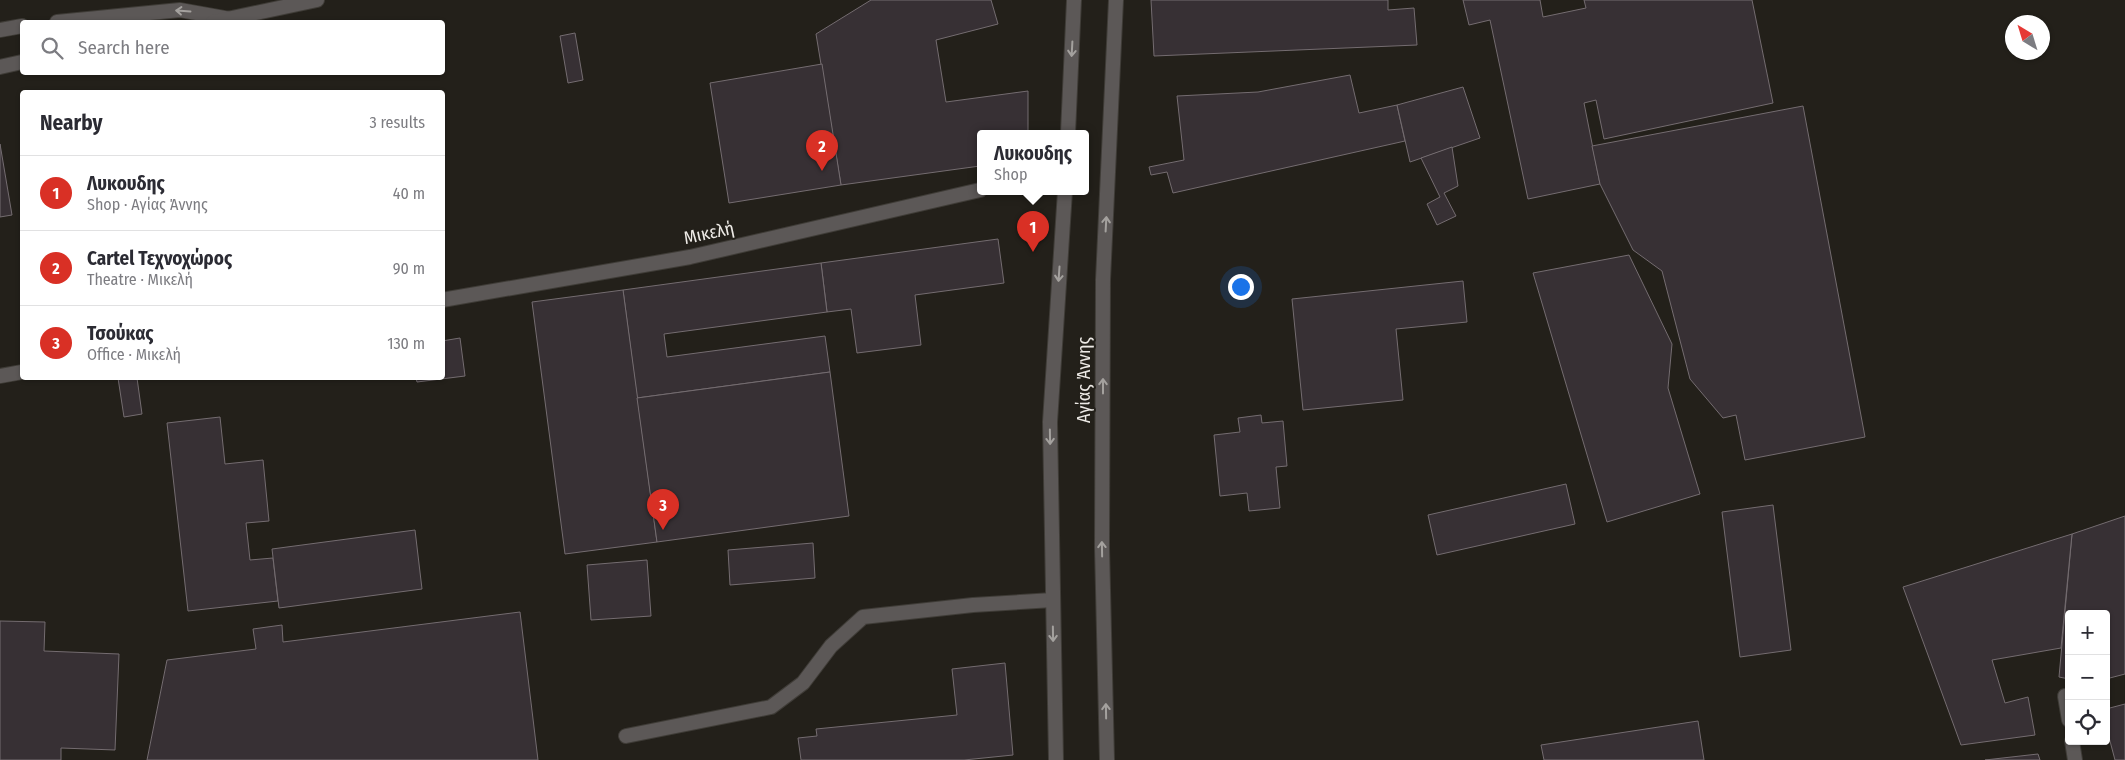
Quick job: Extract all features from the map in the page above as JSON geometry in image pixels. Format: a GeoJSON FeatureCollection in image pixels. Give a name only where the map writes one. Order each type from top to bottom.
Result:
{"type":"FeatureCollection","features":[{"type":"Feature","properties":{"kind":"street"},"geometry":{"type":"LineString","coordinates":[[225,20],[318,0]]}},
{"type":"Feature","properties":{"kind":"street"},"geometry":{"type":"LineString","coordinates":[[1068,130],[1074,0]]}},
{"type":"Feature","properties":{"kind":"street","name":"Αγίας Άννης"},"geometry":{"type":"LineString","coordinates":[[1107,760],[1102,547],[1103,290],[1116,0]]}},
{"type":"Feature","properties":{"kind":"street"},"geometry":{"type":"LineString","coordinates":[[78,20],[180,10],[231,19]]}},
{"type":"Feature","properties":{"kind":"street"},"geometry":{"type":"LineString","coordinates":[[0,30],[20,26]]}},
{"type":"Feature","properties":{"kind":"street"},"geometry":{"type":"LineString","coordinates":[[0,67],[20,62]]}},
{"type":"Feature","properties":{"kind":"street","name":"Μικελή"},"geometry":{"type":"LineString","coordinates":[[445,299],[690,257],[977,191]]}},
{"type":"Feature","properties":{"kind":"street","name":"Αγίας Άννης"},"geometry":{"type":"LineString","coordinates":[[1056,760],[1050,422],[1065,195]]}},
{"type":"Feature","properties":{"kind":"street"},"geometry":{"type":"LineString","coordinates":[[0,376],[20,372]]}},
{"type":"Feature","properties":{"kind":"street"},"geometry":{"type":"LineString","coordinates":[[626,736],[771,707],[803,683],[831,646],[863,616],[973,605],[1053,600]]}},
{"type":"Feature","properties":{"kind":"street"},"geometry":{"type":"LineString","coordinates":[[2073,745],[2075,760]]}},
{"type":"Feature","properties":{"kind":"building"},"geometry":{"type":"Polygon","coordinates":[[[871,0],[991,0],[998,24],[936,40],[946,102],[1028,91],[1028,130],[977,130],[977,166],[841,185],[816,34],[871,0]]]}},
{"type":"Feature","properties":{"kind":"building"},"geometry":{"type":"Polygon","coordinates":[[[1151,0],[1388,0],[1388,10],[1414,8],[1417,45],[1154,56],[1151,0]]]}},
{"type":"Feature","properties":{"kind":"building"},"geometry":{"type":"Polygon","coordinates":[[[1463,0],[1540,0],[1543,17],[1586,8],[1584,0],[1752,0],[1773,103],[1604,139],[1596,100],[1584,103],[1600,184],[1528,199],[1490,20],[1469,25],[1463,0]]]}},
{"type":"Feature","properties":{"kind":"building"},"geometry":{"type":"Polygon","coordinates":[[[575,33],[583,80],[568,83],[560,36],[575,33]]]}},
{"type":"Feature","properties":{"kind":"building"},"geometry":{"type":"Polygon","coordinates":[[[822,64],[841,185],[729,203],[710,83],[822,64]]]}},
{"type":"Feature","properties":{"kind":"building"},"geometry":{"type":"Polygon","coordinates":[[[1350,75],[1359,113],[1397,105],[1405,141],[1173,193],[1167,172],[1151,175],[1149,167],[1184,160],[1177,96],[1258,92],[1350,75]]]}},
{"type":"Feature","properties":{"kind":"building"},"geometry":{"type":"Polygon","coordinates":[[[1463,87],[1480,138],[1410,162],[1397,105],[1463,87]]]}},
{"type":"Feature","properties":{"kind":"building"},"geometry":{"type":"Polygon","coordinates":[[[1803,106],[1865,437],[1745,460],[1736,415],[1723,418],[1690,379],[1662,271],[1633,250],[1600,184],[1592,146],[1803,106]]]}},
{"type":"Feature","properties":{"kind":"building"},"geometry":{"type":"Polygon","coordinates":[[[0,144],[12,215],[0,217],[0,144]]]}},
{"type":"Feature","properties":{"kind":"building"},"geometry":{"type":"Polygon","coordinates":[[[1452,147],[1458,186],[1444,193],[1456,216],[1437,225],[1427,204],[1440,197],[1421,158],[1452,147]]]}},
{"type":"Feature","properties":{"kind":"building"},"geometry":{"type":"Polygon","coordinates":[[[998,239],[1004,283],[915,295],[921,345],[857,353],[851,309],[827,312],[821,263],[998,239]]]}},
{"type":"Feature","properties":{"kind":"building"},"geometry":{"type":"Polygon","coordinates":[[[1629,255],[1672,344],[1668,388],[1700,494],[1607,522],[1533,273],[1629,255]]]}},
{"type":"Feature","properties":{"kind":"building"},"geometry":{"type":"Polygon","coordinates":[[[821,263],[827,312],[664,334],[667,357],[825,336],[830,372],[637,398],[623,290],[821,263]]]}},
{"type":"Feature","properties":{"kind":"building"},"geometry":{"type":"Polygon","coordinates":[[[1463,281],[1467,322],[1396,329],[1403,400],[1303,410],[1292,299],[1463,281]]]}},
{"type":"Feature","properties":{"kind":"building"},"geometry":{"type":"Polygon","coordinates":[[[623,290],[657,542],[565,554],[532,302],[623,290]]]}},
{"type":"Feature","properties":{"kind":"building"},"geometry":{"type":"Polygon","coordinates":[[[460,338],[465,376],[445,378],[445,340],[460,338]]]}},
{"type":"Feature","properties":{"kind":"building"},"geometry":{"type":"Polygon","coordinates":[[[830,372],[849,516],[657,542],[637,398],[830,372]]]}},
{"type":"Feature","properties":{"kind":"building"},"geometry":{"type":"Polygon","coordinates":[[[118,380],[137,380],[142,414],[124,417],[118,380]]]}},
{"type":"Feature","properties":{"kind":"building"},"geometry":{"type":"Polygon","coordinates":[[[416,380],[433,380],[417,382],[416,380]]]}},
{"type":"Feature","properties":{"kind":"building"},"geometry":{"type":"Polygon","coordinates":[[[1261,415],[1262,423],[1283,421],[1287,466],[1276,467],[1280,508],[1249,511],[1247,493],[1220,496],[1214,435],[1240,432],[1238,418],[1261,415]]]}},
{"type":"Feature","properties":{"kind":"building"},"geometry":{"type":"Polygon","coordinates":[[[220,417],[225,464],[263,460],[269,521],[246,523],[250,560],[273,558],[278,601],[188,611],[167,423],[220,417]]]}},
{"type":"Feature","properties":{"kind":"building"},"geometry":{"type":"Polygon","coordinates":[[[1566,484],[1575,524],[1437,555],[1428,515],[1566,484]]]}},
{"type":"Feature","properties":{"kind":"building"},"geometry":{"type":"Polygon","coordinates":[[[1773,505],[1791,650],[1740,657],[1722,512],[1773,505]]]}},
{"type":"Feature","properties":{"kind":"building"},"geometry":{"type":"Polygon","coordinates":[[[2125,516],[2125,674],[2110,678],[2110,610],[2065,610],[2072,534],[2125,516]]]}},
{"type":"Feature","properties":{"kind":"building"},"geometry":{"type":"Polygon","coordinates":[[[415,530],[422,589],[279,608],[272,549],[415,530]]]}},
{"type":"Feature","properties":{"kind":"building"},"geometry":{"type":"Polygon","coordinates":[[[2072,534],[2061,648],[1992,660],[2005,703],[2028,697],[2035,735],[1961,745],[1903,587],[2072,534]]]}},
{"type":"Feature","properties":{"kind":"building"},"geometry":{"type":"Polygon","coordinates":[[[813,543],[815,578],[730,585],[728,550],[813,543]]]}},
{"type":"Feature","properties":{"kind":"building"},"geometry":{"type":"Polygon","coordinates":[[[647,560],[651,616],[591,620],[587,565],[647,560]]]}},
{"type":"Feature","properties":{"kind":"building"},"geometry":{"type":"Polygon","coordinates":[[[2065,611],[2065,678],[2059,677],[2065,611]]]}},
{"type":"Feature","properties":{"kind":"building"},"geometry":{"type":"Polygon","coordinates":[[[520,612],[538,760],[147,760],[167,660],[256,649],[253,629],[282,625],[283,642],[520,612]]]}},
{"type":"Feature","properties":{"kind":"building"},"geometry":{"type":"Polygon","coordinates":[[[0,621],[45,622],[44,651],[119,654],[115,750],[61,748],[61,760],[0,760],[0,621]]]}},
{"type":"Feature","properties":{"kind":"building"},"geometry":{"type":"Polygon","coordinates":[[[1005,663],[1013,755],[964,760],[801,760],[798,738],[817,736],[816,729],[957,715],[952,669],[1005,663]]]}},
{"type":"Feature","properties":{"kind":"building"},"geometry":{"type":"Polygon","coordinates":[[[2125,704],[2125,760],[2115,760],[2110,741],[2110,708],[2125,704]]]}},
{"type":"Feature","properties":{"kind":"building"},"geometry":{"type":"Polygon","coordinates":[[[1698,721],[1704,760],[1544,760],[1541,745],[1698,721]]]}},
{"type":"Feature","properties":{"kind":"building"},"geometry":{"type":"Polygon","coordinates":[[[2038,754],[2040,760],[1985,760],[2038,754]]]}},
{"type":"Feature","properties":{"kind":"place","name":"Cartel Τεχνοχώρος"},"geometry":{"type":"Point","coordinates":[822,171]}},
{"type":"Feature","properties":{"kind":"place","name":"Λυκουδης"},"geometry":{"type":"Point","coordinates":[1033,252]}},
{"type":"Feature","properties":{"kind":"place","name":"Τσούκας"},"geometry":{"type":"Point","coordinates":[663,530]}}]}
